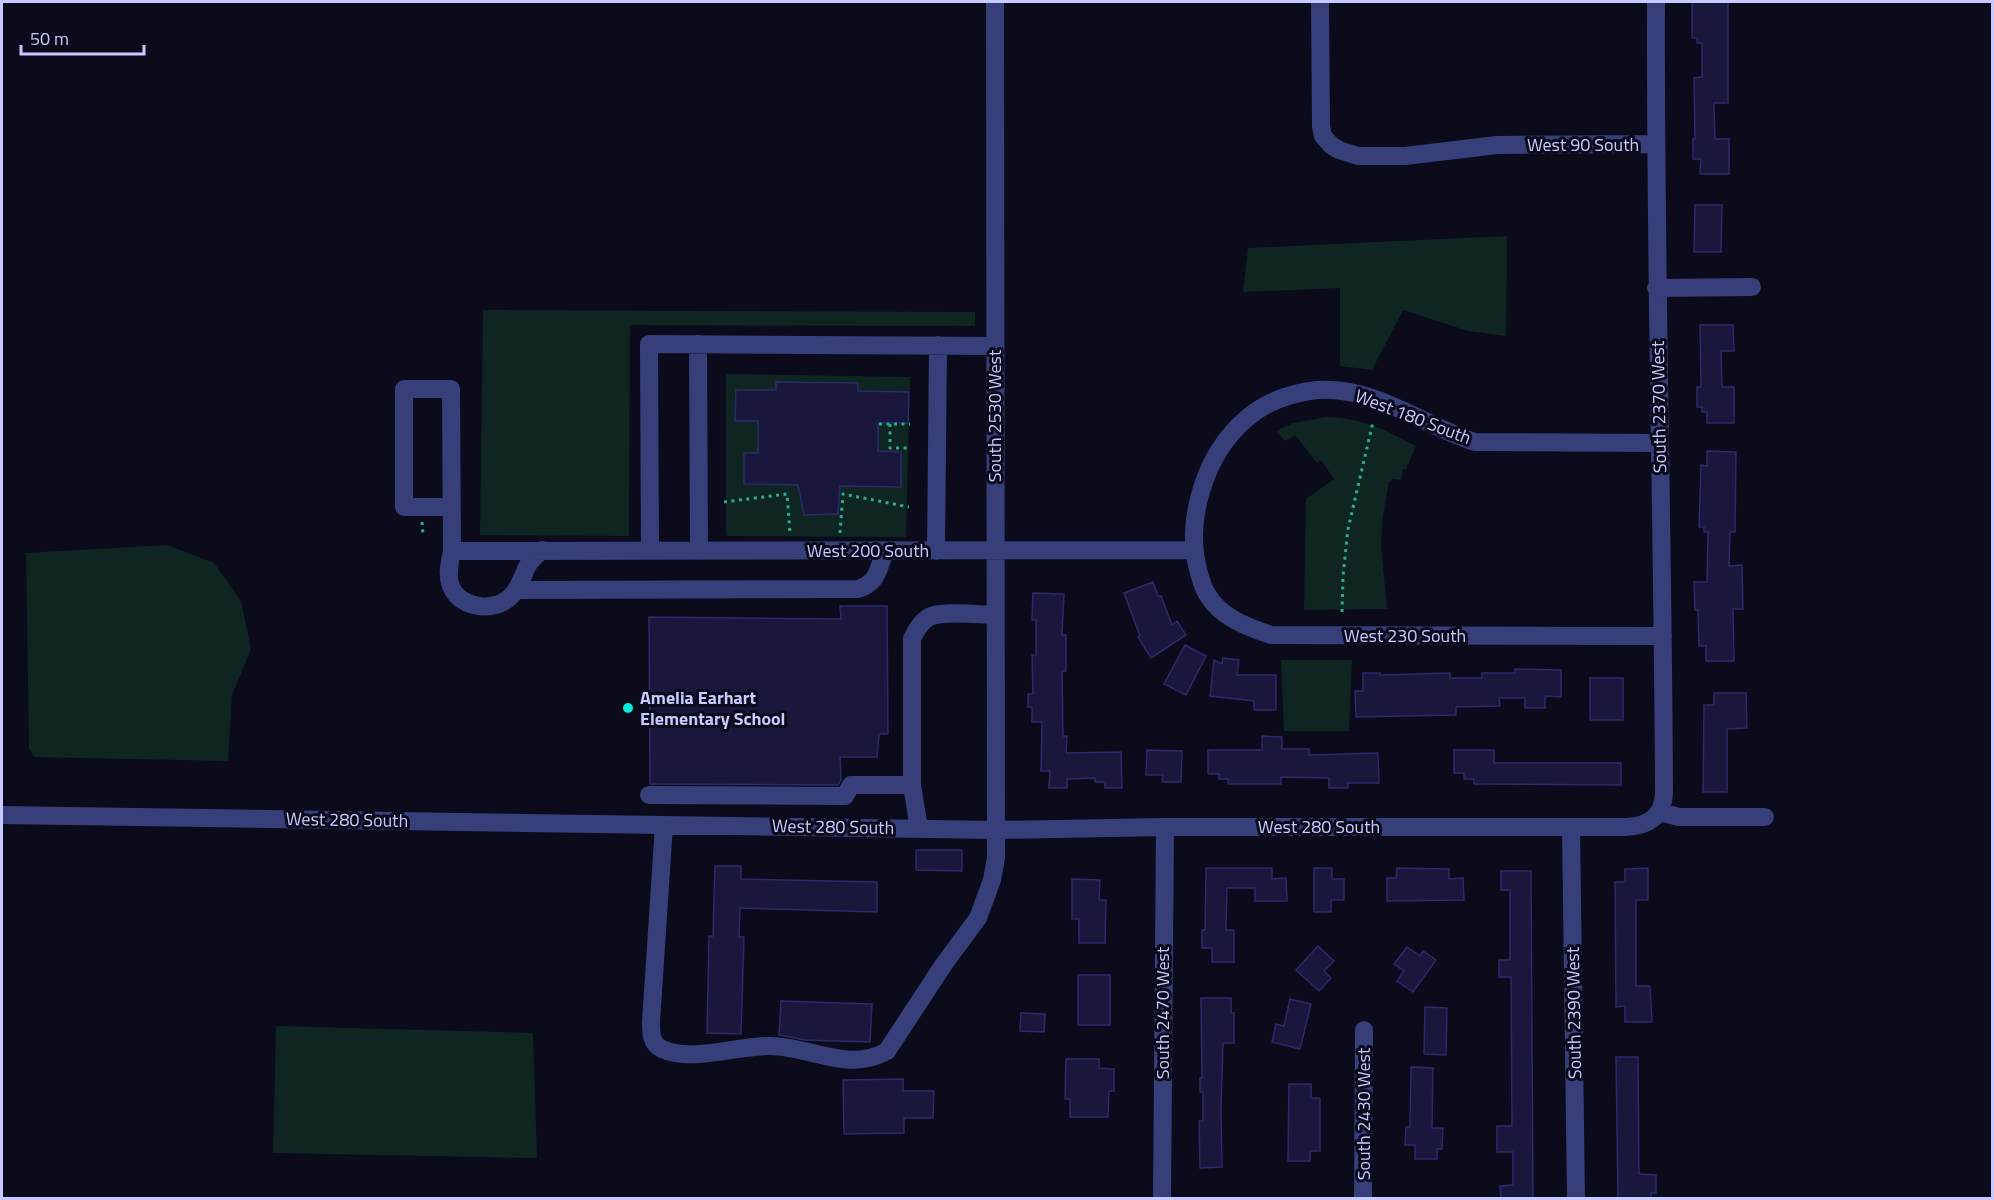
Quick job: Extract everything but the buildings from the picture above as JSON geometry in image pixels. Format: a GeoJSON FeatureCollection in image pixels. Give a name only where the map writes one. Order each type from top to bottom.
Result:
{"type":"FeatureCollection","features":[{"type":"Feature","properties":{"kind":"street","name":"South 2530 West"},"geometry":{"type":"LineString","coordinates":[[664,825],[651,1038],[657,1046],[664,1050],[691,1054],[772,1046],[858,1061],[876,1057],[887,1051],[944,964],[978,918],[992,880],[996,858],[995,2]]}},
{"type":"Feature","properties":{"kind":"street","name":"West 90 South"},"geometry":{"type":"LineString","coordinates":[[1320,2],[1321,126],[1323,136],[1339,150],[1358,156],[1384,157],[1512,145],[1655,144]]}},
{"type":"Feature","properties":{"kind":"street","name":"South 2370 West"},"geometry":{"type":"LineString","coordinates":[[1656,2],[1656,288],[1664,793],[1660,812]]}},
{"type":"Feature","properties":{"kind":"street"},"geometry":{"type":"LineString","coordinates":[[1656,288],[1752,287]]}},
{"type":"Feature","properties":{"kind":"street"},"geometry":{"type":"LineString","coordinates":[[650,550],[649,344],[995,346]]}},
{"type":"Feature","properties":{"kind":"street"},"geometry":{"type":"LineString","coordinates":[[698,344],[699,551]]}},
{"type":"Feature","properties":{"kind":"street"},"geometry":{"type":"LineString","coordinates":[[936,551],[938,345]]}},
{"type":"Feature","properties":{"kind":"street"},"geometry":{"type":"LineString","coordinates":[[452,507],[404,507],[404,389],[451,389],[452,507],[452,551],[448,573],[450,585],[456,595],[467,603],[479,607],[490,607],[511,597],[530,562],[542,550]]}},
{"type":"Feature","properties":{"kind":"street","name":"West 180 South"},"geometry":{"type":"LineString","coordinates":[[1194,550],[1197,505],[1219,451],[1246,419],[1266,405],[1290,395],[1317,390],[1358,393],[1376,398],[1458,437],[1475,442],[1659,443]]}},
{"type":"Feature","properties":{"kind":"street","name":"West 200 South"},"geometry":{"type":"LineString","coordinates":[[452,551],[1194,550]]}},
{"type":"Feature","properties":{"kind":"street","name":"West 230 South"},"geometry":{"type":"LineString","coordinates":[[1194,550],[1203,588],[1214,604],[1237,622],[1271,635],[1663,636]]}},
{"type":"Feature","properties":{"kind":"street"},"geometry":{"type":"LineString","coordinates":[[516,590],[858,589],[869,586],[875,578],[885,551]]}},
{"type":"Feature","properties":{"kind":"street"},"geometry":{"type":"LineString","coordinates":[[919,829],[912,785],[912,639],[919,626],[931,616],[941,614],[995,615]]}},
{"type":"Feature","properties":{"kind":"street"},"geometry":{"type":"LineString","coordinates":[[649,795],[845,796],[852,785],[912,785]]}},
{"type":"Feature","properties":{"kind":"street"},"geometry":{"type":"LineString","coordinates":[[1660,812],[1679,816],[1765,816]]}},
{"type":"Feature","properties":{"kind":"street","name":"West 280 South"},"geometry":{"type":"LineString","coordinates":[[2,815],[996,830],[1165,827],[1638,826],[1656,818],[1660,812]]}},
{"type":"Feature","properties":{"kind":"street","name":"South 2470 West"},"geometry":{"type":"LineString","coordinates":[[1162,1198],[1165,827]]}},
{"type":"Feature","properties":{"kind":"street","name":"South 2390 West"},"geometry":{"type":"LineString","coordinates":[[1572,827],[1576,1198]]}},
{"type":"Feature","properties":{"kind":"street","name":"South 2430 West"},"geometry":{"type":"LineString","coordinates":[[1364,1030],[1364,1198]]}},
{"type":"Feature","properties":{"kind":"path"},"geometry":{"type":"LineString","coordinates":[[1342,612],[1348,529],[1373,422]]}},
{"type":"Feature","properties":{"kind":"path"},"geometry":{"type":"LineString","coordinates":[[879,424],[910,424]]}},
{"type":"Feature","properties":{"kind":"path"},"geometry":{"type":"LineString","coordinates":[[890,424],[890,448],[910,448]]}},
{"type":"Feature","properties":{"kind":"path"},"geometry":{"type":"LineString","coordinates":[[724,502],[788,494],[791,538]]}},
{"type":"Feature","properties":{"kind":"path"},"geometry":{"type":"LineString","coordinates":[[839,538],[843,494],[909,507]]}},
{"type":"Feature","properties":{"kind":"green space"},"geometry":{"type":"Polygon","coordinates":[[[1507,236],[1506,336],[1468,331],[1403,310],[1372,370],[1340,366],[1340,288],[1243,292],[1248,248],[1507,236]]]}},
{"type":"Feature","properties":{"kind":"green space"},"geometry":{"type":"Polygon","coordinates":[[[483,310],[975,312],[975,326],[630,325],[629,536],[480,535],[483,310]]]}},
{"type":"Feature","properties":{"kind":"green space"},"geometry":{"type":"Polygon","coordinates":[[[727,374],[910,377],[906,537],[726,535],[727,374]]]}},
{"type":"Feature","properties":{"kind":"green space"},"geometry":{"type":"Polygon","coordinates":[[[1326,417],[1362,422],[1416,446],[1406,469],[1403,469],[1401,480],[1393,479],[1389,482],[1383,515],[1381,545],[1387,609],[1304,610],[1306,499],[1334,479],[1321,460],[1317,463],[1295,435],[1285,441],[1276,431],[1293,423],[1326,417]]]}},
{"type":"Feature","properties":{"kind":"green space"},"geometry":{"type":"Polygon","coordinates":[[[167,545],[214,563],[241,601],[251,649],[232,695],[228,761],[35,757],[29,749],[26,553],[167,545]]]}},
{"type":"Feature","properties":{"kind":"green space"},"geometry":{"type":"Polygon","coordinates":[[[1281,660],[1352,660],[1349,731],[1284,731],[1281,660]]]}},
{"type":"Feature","properties":{"kind":"green space"},"geometry":{"type":"Polygon","coordinates":[[[276,1026],[533,1033],[537,1158],[273,1153],[276,1026]]]}},
{"type":"Feature","properties":{"kind":"place","name":"Amelia Earhart Elementary School"},"geometry":{"type":"Point","coordinates":[628,708]}}]}
